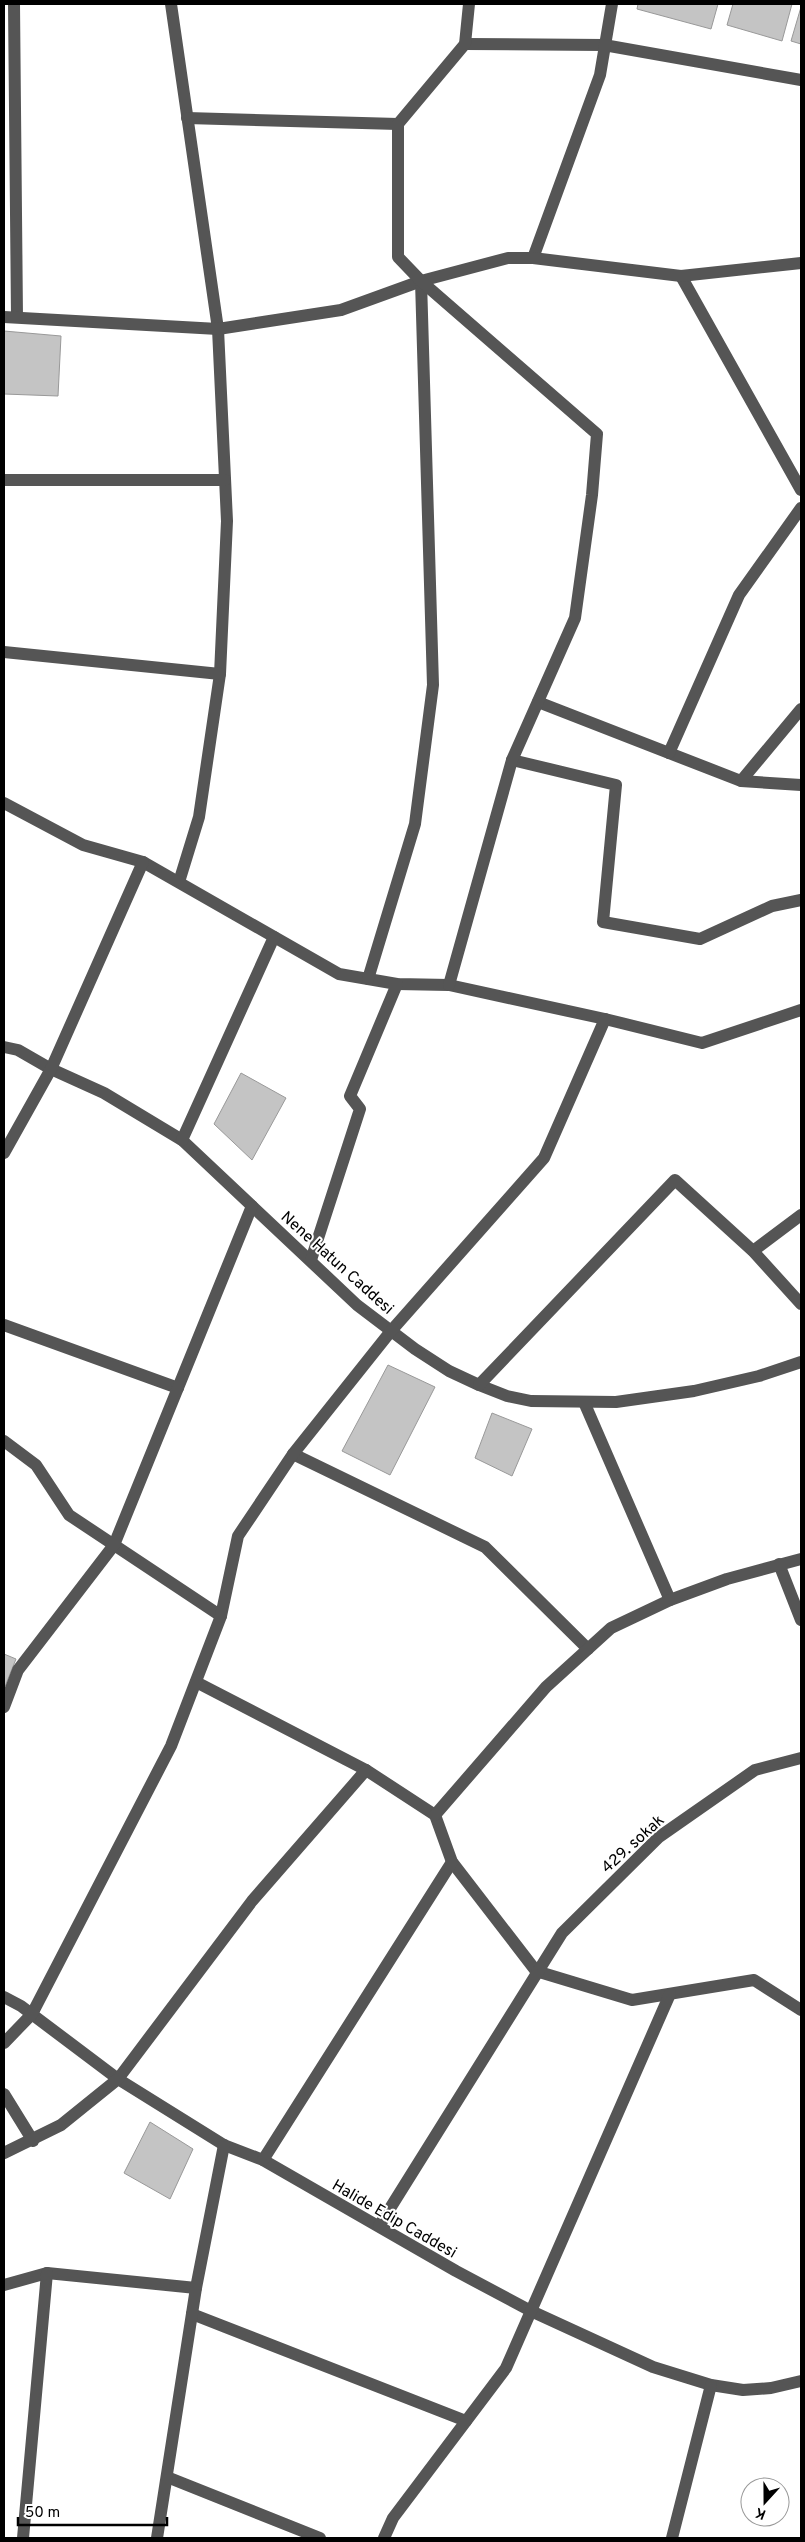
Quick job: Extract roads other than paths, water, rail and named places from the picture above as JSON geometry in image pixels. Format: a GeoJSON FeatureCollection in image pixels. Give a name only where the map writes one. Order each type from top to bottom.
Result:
{"type":"FeatureCollection","features":[{"type":"Feature","properties":{"kind":"street"},"geometry":{"type":"LineString","coordinates":[[14,4],[17,317]]}},
{"type":"Feature","properties":{"kind":"street"},"geometry":{"type":"LineString","coordinates":[[170,4],[218,329],[227,521],[220,674],[199,817],[179,882]]}},
{"type":"Feature","properties":{"kind":"street"},"geometry":{"type":"LineString","coordinates":[[449,985],[512,760],[575,618],[592,496],[597,434],[421,281],[398,257],[398,124],[465,44],[469,4]]}},
{"type":"Feature","properties":{"kind":"street"},"geometry":{"type":"LineString","coordinates":[[534,258],[600,76],[612,4]]}},
{"type":"Feature","properties":{"kind":"street"},"geometry":{"type":"LineString","coordinates":[[465,44],[604,45],[801,80]]}},
{"type":"Feature","properties":{"kind":"street"},"geometry":{"type":"LineString","coordinates":[[187,118],[398,124]]}},
{"type":"Feature","properties":{"kind":"street"},"geometry":{"type":"LineString","coordinates":[[4,317],[218,329],[341,310],[421,281],[508,258],[534,258],[681,276],[801,263]]}},
{"type":"Feature","properties":{"kind":"street"},"geometry":{"type":"LineString","coordinates":[[681,276],[801,490]]}},
{"type":"Feature","properties":{"kind":"street"},"geometry":{"type":"LineString","coordinates":[[368,979],[415,824],[434,685],[421,281]]}},
{"type":"Feature","properties":{"kind":"street"},"geometry":{"type":"LineString","coordinates":[[4,480],[225,480]]}},
{"type":"Feature","properties":{"kind":"street"},"geometry":{"type":"LineString","coordinates":[[669,753],[739,595],[801,508]]}},
{"type":"Feature","properties":{"kind":"street"},"geometry":{"type":"LineString","coordinates":[[4,652],[220,674]]}},
{"type":"Feature","properties":{"kind":"street"},"geometry":{"type":"LineString","coordinates":[[538,702],[742,781],[801,785]]}},
{"type":"Feature","properties":{"kind":"street"},"geometry":{"type":"LineString","coordinates":[[742,781],[801,709]]}},
{"type":"Feature","properties":{"kind":"street"},"geometry":{"type":"LineString","coordinates":[[512,760],[616,785],[603,922],[700,939],[772,906],[801,900]]}},
{"type":"Feature","properties":{"kind":"street"},"geometry":{"type":"LineString","coordinates":[[4,803],[83,844],[143,862],[339,974],[397,984],[449,985],[605,1019],[702,1043],[801,1010]]}},
{"type":"Feature","properties":{"kind":"street"},"geometry":{"type":"LineString","coordinates":[[4,1153],[51,1069],[143,862]]}},
{"type":"Feature","properties":{"kind":"street"},"geometry":{"type":"LineString","coordinates":[[182,1140],[274,937]]}},
{"type":"Feature","properties":{"kind":"street"},"geometry":{"type":"LineString","coordinates":[[311,1260],[360,1110],[350,1096],[397,984]]}},
{"type":"Feature","properties":{"kind":"street"},"geometry":{"type":"LineString","coordinates":[[4,2043],[32,2014],[171,1746],[221,1616],[238,1536],[293,1454],[391,1331],[544,1158],[605,1019]]}},
{"type":"Feature","properties":{"kind":"street","name":"Nene Hatun Caddesi"},"geometry":{"type":"LineString","coordinates":[[4,1047],[18,1050],[51,1069],[104,1093],[182,1140],[311,1260],[335,1286],[391,1331],[449,1371],[506,1396],[531,1401],[616,1402],[694,1391],[759,1376],[801,1362]]}},
{"type":"Feature","properties":{"kind":"street"},"geometry":{"type":"LineString","coordinates":[[479,1385],[675,1180],[752,1252],[801,1304]]}},
{"type":"Feature","properties":{"kind":"street"},"geometry":{"type":"LineString","coordinates":[[4,1707],[18,1670],[114,1545],[252,1206]]}},
{"type":"Feature","properties":{"kind":"street"},"geometry":{"type":"LineString","coordinates":[[752,1252],[801,1214]]}},
{"type":"Feature","properties":{"kind":"street"},"geometry":{"type":"LineString","coordinates":[[4,1325],[178,1388]]}},
{"type":"Feature","properties":{"kind":"street"},"geometry":{"type":"LineString","coordinates":[[584,1402],[670,1600]]}},
{"type":"Feature","properties":{"kind":"street"},"geometry":{"type":"LineString","coordinates":[[4,1441],[36,1465],[69,1515],[221,1616]]}},
{"type":"Feature","properties":{"kind":"street"},"geometry":{"type":"LineString","coordinates":[[293,1454],[485,1547],[588,1649]]}},
{"type":"Feature","properties":{"kind":"street"},"geometry":{"type":"LineString","coordinates":[[434,1815],[546,1686],[611,1628],[670,1600],[726,1579],[801,1559]]}},
{"type":"Feature","properties":{"kind":"street"},"geometry":{"type":"LineString","coordinates":[[779,1564],[801,1620]]}},
{"type":"Feature","properties":{"kind":"street"},"geometry":{"type":"LineString","coordinates":[[196,1682],[366,1770],[434,1815],[452,1862],[536,1971],[632,2000],[754,1980],[801,2010]]}},
{"type":"Feature","properties":{"kind":"street","name":"429. sokak"},"geometry":{"type":"LineString","coordinates":[[378,2226],[536,1971],[562,1933],[659,1838],[755,1770],[801,1758]]}},
{"type":"Feature","properties":{"kind":"street"},"geometry":{"type":"LineString","coordinates":[[4,2153],[33,2141],[61,2125],[118,2079],[252,1901],[366,1770]]}},
{"type":"Feature","properties":{"kind":"street"},"geometry":{"type":"LineString","coordinates":[[263,2160],[452,1862]]}},
{"type":"Feature","properties":{"kind":"street"},"geometry":{"type":"LineString","coordinates":[[384,2538],[393,2518],[506,2368],[670,1994]]}},
{"type":"Feature","properties":{"kind":"street","name":"Halide Edip Caddesi"},"geometry":{"type":"LineString","coordinates":[[4,1997],[21,2006],[118,2079],[224,2145],[263,2160],[456,2271],[531,2311],[653,2367],[711,2385],[743,2390],[771,2388],[801,2381]]}},
{"type":"Feature","properties":{"kind":"street"},"geometry":{"type":"LineString","coordinates":[[4,2094],[33,2141]]}},
{"type":"Feature","properties":{"kind":"street"},"geometry":{"type":"LineString","coordinates":[[157,2538],[196,2288],[224,2145]]}},
{"type":"Feature","properties":{"kind":"street"},"geometry":{"type":"LineString","coordinates":[[4,2285],[47,2272],[196,2288]]}},
{"type":"Feature","properties":{"kind":"street"},"geometry":{"type":"LineString","coordinates":[[24,2538],[47,2272]]}},
{"type":"Feature","properties":{"kind":"street"},"geometry":{"type":"LineString","coordinates":[[192,2314],[466,2421]]}},
{"type":"Feature","properties":{"kind":"street"},"geometry":{"type":"LineString","coordinates":[[672,2538],[711,2385]]}},
{"type":"Feature","properties":{"kind":"street"},"geometry":{"type":"LineString","coordinates":[[167,2477],[320,2538]]}}]}
